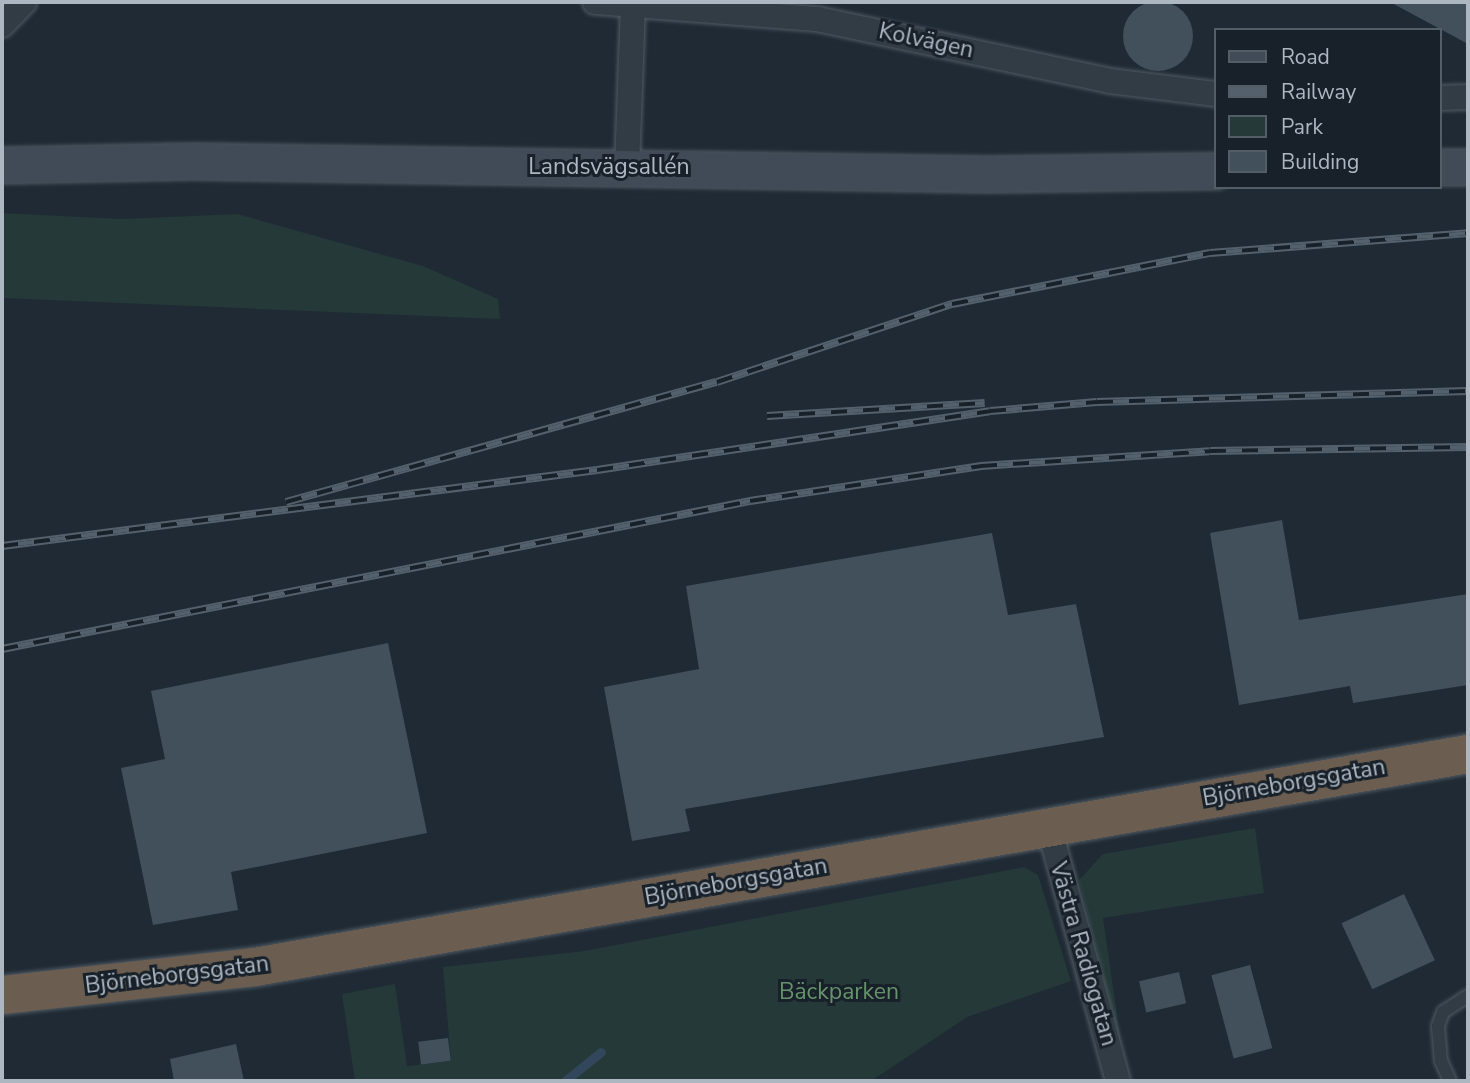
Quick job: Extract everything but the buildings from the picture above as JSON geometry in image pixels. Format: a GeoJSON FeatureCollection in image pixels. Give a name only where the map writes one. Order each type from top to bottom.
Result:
{"type":"FeatureCollection","features":[{"type":"Feature","properties":{"kind":"highway","name":"Björneborgsgatan"},"geometry":{"type":"LineString","coordinates":[[2,995],[255,967],[1468,754]]}},
{"type":"Feature","properties":{"kind":"main road","name":"Landsvägsallén"},"geometry":{"type":"LineString","coordinates":[[2,165],[192,161],[987,174],[1214,171]]}},
{"type":"Feature","properties":{"kind":"main road"},"geometry":{"type":"LineString","coordinates":[[1442,167],[1468,167]]}},
{"type":"Feature","properties":{"kind":"street"},"geometry":{"type":"LineString","coordinates":[[2,24],[24,2]]}},
{"type":"Feature","properties":{"kind":"street","name":"Kolvägen"},"geometry":{"type":"LineString","coordinates":[[595,2],[817,19],[1110,81],[1214,93]]}},
{"type":"Feature","properties":{"kind":"street"},"geometry":{"type":"LineString","coordinates":[[627,168],[633,6]]}},
{"type":"Feature","properties":{"kind":"street"},"geometry":{"type":"LineString","coordinates":[[1442,97],[1468,97]]}},
{"type":"Feature","properties":{"kind":"street","name":"Västra Radiogatan"},"geometry":{"type":"LineString","coordinates":[[1049,827],[1118,1081]]}},
{"type":"Feature","properties":{"kind":"lane"},"geometry":{"type":"LineString","coordinates":[[1450,1081],[1441,1061],[1438,1026],[1443,1012],[1468,996]]}},
{"type":"Feature","properties":{"kind":"green space"},"geometry":{"type":"Polygon","coordinates":[[[2,213],[121,219],[237,214],[423,266],[498,299],[500,319],[2,298],[2,213]]]}},
{"type":"Feature","properties":{"kind":"green space"},"geometry":{"type":"Polygon","coordinates":[[[1255,828],[1264,893],[1103,918],[1122,1049],[1079,880],[1103,854],[1255,828]]]}},
{"type":"Feature","properties":{"kind":"green space","name":"Bäckparken"},"geometry":{"type":"Polygon","coordinates":[[[1024,867],[1038,875],[1071,981],[967,1017],[871,1081],[355,1081],[342,994],[395,984],[407,1066],[451,1061],[443,967],[584,951],[1024,867]]]}},
{"type":"Feature","properties":{"kind":"waterway"},"geometry":{"type":"LineString","coordinates":[[565,1081],[601,1052]]}},
{"type":"Feature","properties":{"kind":"railway"},"geometry":{"type":"LineString","coordinates":[[286,502],[717,382],[952,304],[1210,253],[1468,233]]}},
{"type":"Feature","properties":{"kind":"railway"},"geometry":{"type":"LineString","coordinates":[[2,546],[597,470],[990,411],[1097,402],[1468,391]]}},
{"type":"Feature","properties":{"kind":"railway"},"geometry":{"type":"LineString","coordinates":[[767,416],[985,403]]}},
{"type":"Feature","properties":{"kind":"railway"},"geometry":{"type":"LineString","coordinates":[[2,649],[750,501],[981,466],[1210,451],[1468,447]]}}]}
